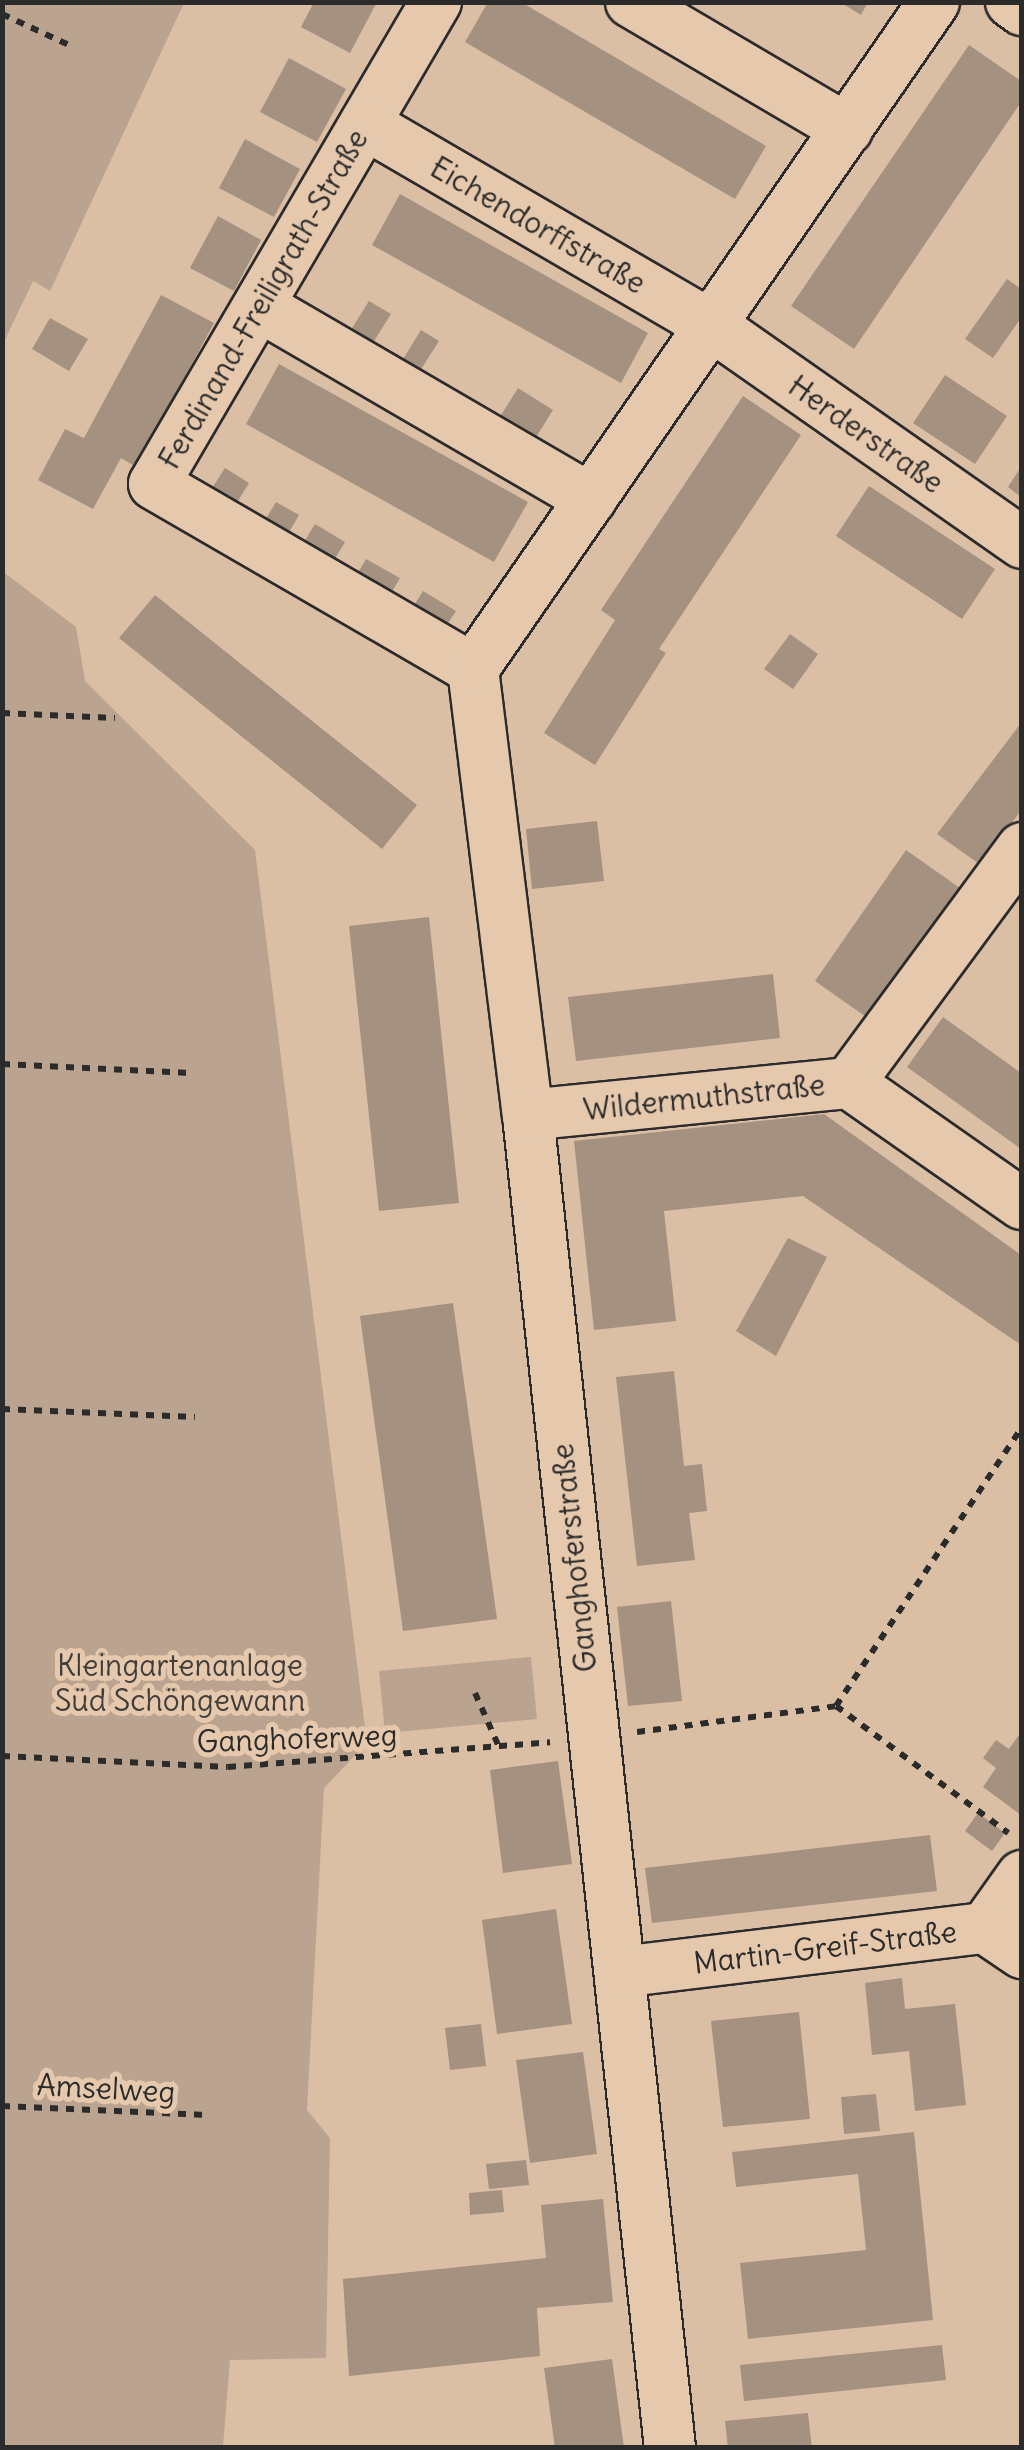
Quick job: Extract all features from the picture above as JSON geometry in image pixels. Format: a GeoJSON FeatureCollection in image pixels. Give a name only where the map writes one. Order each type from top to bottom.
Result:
{"type":"FeatureCollection","features":[{"type":"Feature","properties":{"kind":"street","name":"Ferdinand-Freiligrath-Straße"},"geometry":{"type":"LineString","coordinates":[[436,2],[154,484],[473,670]]}},
{"type":"Feature","properties":{"kind":"street"},"geometry":{"type":"LineString","coordinates":[[630,2],[847,128]]}},
{"type":"Feature","properties":{"kind":"street"},"geometry":{"type":"LineString","coordinates":[[473,670],[934,2]]}},
{"type":"Feature","properties":{"kind":"street"},"geometry":{"type":"LineString","coordinates":[[1011,2],[1022,10]]}},
{"type":"Feature","properties":{"kind":"street","name":"Eichendorffstraße"},"geometry":{"type":"LineString","coordinates":[[365,124],[711,325]]}},
{"type":"Feature","properties":{"kind":"street"},"geometry":{"type":"LineString","coordinates":[[259,306],[591,499]]}},
{"type":"Feature","properties":{"kind":"street","name":"Herderstraße"},"geometry":{"type":"LineString","coordinates":[[711,325],[1022,543]]}},
{"type":"Feature","properties":{"kind":"street","name":"Ganghoferstraße"},"geometry":{"type":"LineString","coordinates":[[473,670],[528,1115],[670,2448]]}},
{"type":"Feature","properties":{"kind":"street"},"geometry":{"type":"LineString","coordinates":[[849,1082],[1022,848]]}},
{"type":"Feature","properties":{"kind":"street","name":"Wildermuthstraße"},"geometry":{"type":"LineString","coordinates":[[528,1115],[849,1082],[1022,1204]]}},
{"type":"Feature","properties":{"kind":"street"},"geometry":{"type":"LineString","coordinates":[[1003,1941],[1022,1876]]}},
{"type":"Feature","properties":{"kind":"street","name":"Martin-Greif-Straße"},"geometry":{"type":"LineString","coordinates":[[620,1972],[1003,1941]]}},
{"type":"Feature","properties":{"kind":"path"},"geometry":{"type":"LineString","coordinates":[[2,14],[68,44]]}},
{"type":"Feature","properties":{"kind":"path"},"geometry":{"type":"LineString","coordinates":[[2,713],[115,718]]}},
{"type":"Feature","properties":{"kind":"path"},"geometry":{"type":"LineString","coordinates":[[2,1064],[191,1072]]}},
{"type":"Feature","properties":{"kind":"path"},"geometry":{"type":"LineString","coordinates":[[2,1409],[195,1417]]}},
{"type":"Feature","properties":{"kind":"path"},"geometry":{"type":"LineString","coordinates":[[1022,1427],[836,1706],[1022,1842]]}},
{"type":"Feature","properties":{"kind":"path"},"geometry":{"type":"LineString","coordinates":[[475,1692],[499,1747]]}},
{"type":"Feature","properties":{"kind":"path","name":"Ganghoferweg"},"geometry":{"type":"LineString","coordinates":[[2,1756],[228,1767],[592,1738],[836,1706]]}},
{"type":"Feature","properties":{"kind":"path","name":"Amselweg"},"geometry":{"type":"LineString","coordinates":[[2,2106],[207,2116]]}},
{"type":"Feature","properties":{"kind":"green space"},"geometry":{"type":"Polygon","coordinates":[[[3,2],[184,3],[50,291],[33,281],[3,344],[3,2]]]}},
{"type":"Feature","properties":{"kind":"green space","name":"Kleingartenanlage Süd Schöngewann"},"geometry":{"type":"Polygon","coordinates":[[[2,571],[76,627],[85,681],[255,850],[367,1743],[324,1788],[307,2110],[330,2138],[326,2358],[230,2360],[223,2447],[3,2447],[2,571]]]}},
{"type":"Feature","properties":{"kind":"green space"},"geometry":{"type":"Polygon","coordinates":[[[531,1657],[537,1719],[385,1733],[379,1671],[531,1657]]]}},
{"type":"Feature","properties":{"kind":"building"},"geometry":{"type":"Polygon","coordinates":[[[314,2],[377,2],[350,53],[301,27],[314,2]]]}},
{"type":"Feature","properties":{"kind":"building"},"geometry":{"type":"Polygon","coordinates":[[[488,2],[521,2],[766,146],[735,199],[465,42],[488,2]]]}},
{"type":"Feature","properties":{"kind":"building"},"geometry":{"type":"Polygon","coordinates":[[[840,2],[868,2],[861,15],[840,2]]]}},
{"type":"Feature","properties":{"kind":"building"},"geometry":{"type":"Polygon","coordinates":[[[969,45],[1021,81],[1021,102],[854,349],[791,306],[969,45]]]}},
{"type":"Feature","properties":{"kind":"building"},"geometry":{"type":"Polygon","coordinates":[[[289,58],[346,89],[317,142],[260,112],[289,58]]]}},
{"type":"Feature","properties":{"kind":"building"},"geometry":{"type":"Polygon","coordinates":[[[245,139],[300,169],[274,217],[219,188],[245,139]]]}},
{"type":"Feature","properties":{"kind":"building"},"geometry":{"type":"Polygon","coordinates":[[[400,194],[648,333],[621,383],[372,245],[400,194]]]}},
{"type":"Feature","properties":{"kind":"building"},"geometry":{"type":"Polygon","coordinates":[[[218,216],[261,240],[234,291],[190,268],[218,216]]]}},
{"type":"Feature","properties":{"kind":"building"},"geometry":{"type":"Polygon","coordinates":[[[1007,279],[1021,289],[1021,318],[993,358],[965,339],[1007,279]]]}},
{"type":"Feature","properties":{"kind":"building"},"geometry":{"type":"Polygon","coordinates":[[[161,295],[214,323],[136,467],[121,458],[93,509],[38,480],[65,429],[84,438],[161,295]]]}},
{"type":"Feature","properties":{"kind":"building"},"geometry":{"type":"Polygon","coordinates":[[[369,301],[391,314],[371,346],[349,333],[369,301]]]}},
{"type":"Feature","properties":{"kind":"building"},"geometry":{"type":"Polygon","coordinates":[[[50,318],[88,339],[69,371],[32,349],[50,318]]]}},
{"type":"Feature","properties":{"kind":"building"},"geometry":{"type":"Polygon","coordinates":[[[421,330],[439,341],[418,374],[400,364],[421,330]]]}},
{"type":"Feature","properties":{"kind":"building"},"geometry":{"type":"Polygon","coordinates":[[[279,364],[528,502],[494,562],[246,424],[279,364]]]}},
{"type":"Feature","properties":{"kind":"building"},"geometry":{"type":"Polygon","coordinates":[[[945,375],[1007,416],[975,464],[913,423],[945,375]]]}},
{"type":"Feature","properties":{"kind":"building"},"geometry":{"type":"Polygon","coordinates":[[[518,388],[553,410],[533,442],[498,420],[518,388]]]}},
{"type":"Feature","properties":{"kind":"building"},"geometry":{"type":"Polygon","coordinates":[[[743,396],[801,435],[659,649],[666,653],[595,765],[544,733],[615,620],[601,610],[743,396]]]}},
{"type":"Feature","properties":{"kind":"building"},"geometry":{"type":"Polygon","coordinates":[[[1021,467],[1021,497],[1008,487],[1021,467]]]}},
{"type":"Feature","properties":{"kind":"building"},"geometry":{"type":"Polygon","coordinates":[[[225,468],[249,483],[230,514],[205,499],[225,468]]]}},
{"type":"Feature","properties":{"kind":"building"},"geometry":{"type":"Polygon","coordinates":[[[869,486],[995,569],[962,619],[836,536],[869,486]]]}},
{"type":"Feature","properties":{"kind":"building"},"geometry":{"type":"Polygon","coordinates":[[[276,502],[299,515],[279,549],[256,535],[276,502]]]}},
{"type":"Feature","properties":{"kind":"building"},"geometry":{"type":"Polygon","coordinates":[[[315,524],[345,542],[325,575],[295,557],[315,524]]]}},
{"type":"Feature","properties":{"kind":"building"},"geometry":{"type":"Polygon","coordinates":[[[366,559],[400,578],[382,609],[348,590],[366,559]]]}},
{"type":"Feature","properties":{"kind":"building"},"geometry":{"type":"Polygon","coordinates":[[[423,591],[456,611],[437,640],[405,620],[423,591]]]}},
{"type":"Feature","properties":{"kind":"building"},"geometry":{"type":"Polygon","coordinates":[[[155,595],[417,805],[382,849],[119,638],[155,595]]]}},
{"type":"Feature","properties":{"kind":"building"},"geometry":{"type":"Polygon","coordinates":[[[790,634],[818,654],[793,689],[764,669],[790,634]]]}},
{"type":"Feature","properties":{"kind":"building"},"geometry":{"type":"Polygon","coordinates":[[[1021,723],[1021,810],[982,866],[937,834],[1021,723]]]}},
{"type":"Feature","properties":{"kind":"building"},"geometry":{"type":"Polygon","coordinates":[[[597,821],[604,881],[532,889],[526,829],[597,821]]]}},
{"type":"Feature","properties":{"kind":"building"},"geometry":{"type":"Polygon","coordinates":[[[906,850],[960,888],[869,1019],[815,981],[906,850]]]}},
{"type":"Feature","properties":{"kind":"building"},"geometry":{"type":"Polygon","coordinates":[[[429,917],[459,1203],[379,1211],[349,926],[429,917]]]}},
{"type":"Feature","properties":{"kind":"building"},"geometry":{"type":"Polygon","coordinates":[[[773,974],[780,1038],[576,1061],[568,997],[773,974]]]}},
{"type":"Feature","properties":{"kind":"building"},"geometry":{"type":"Polygon","coordinates":[[[943,1017],[1021,1073],[1021,1149],[907,1067],[943,1017]]]}},
{"type":"Feature","properties":{"kind":"building"},"geometry":{"type":"Polygon","coordinates":[[[824,1114],[1021,1255],[1021,1345],[803,1196],[664,1211],[676,1321],[594,1330],[574,1141],[824,1114]]]}},
{"type":"Feature","properties":{"kind":"building"},"geometry":{"type":"Polygon","coordinates":[[[788,1238],[827,1257],[776,1356],[736,1331],[788,1238]]]}},
{"type":"Feature","properties":{"kind":"building"},"geometry":{"type":"Polygon","coordinates":[[[453,1303],[497,1619],[403,1631],[360,1316],[453,1303]]]}},
{"type":"Feature","properties":{"kind":"building"},"geometry":{"type":"Polygon","coordinates":[[[674,1371],[684,1466],[702,1464],[707,1511],[689,1513],[695,1560],[637,1566],[616,1377],[674,1371]]]}},
{"type":"Feature","properties":{"kind":"building"},"geometry":{"type":"Polygon","coordinates":[[[671,1601],[682,1701],[628,1706],[617,1607],[671,1601]]]}},
{"type":"Feature","properties":{"kind":"building"},"geometry":{"type":"Polygon","coordinates":[[[1021,1732],[1021,1815],[983,1787],[996,1768],[983,1758],[996,1740],[1009,1749],[1021,1732]]]}},
{"type":"Feature","properties":{"kind":"building"},"geometry":{"type":"Polygon","coordinates":[[[558,1761],[572,1864],[503,1873],[490,1770],[558,1761]]]}},
{"type":"Feature","properties":{"kind":"building"},"geometry":{"type":"Polygon","coordinates":[[[978,1813],[1005,1833],[992,1851],[965,1831],[978,1813]]]}},
{"type":"Feature","properties":{"kind":"building"},"geometry":{"type":"Polygon","coordinates":[[[930,1835],[937,1891],[652,1923],[645,1868],[930,1835]]]}},
{"type":"Feature","properties":{"kind":"building"},"geometry":{"type":"Polygon","coordinates":[[[556,1909],[572,2024],[497,2034],[482,1920],[556,1909]]]}},
{"type":"Feature","properties":{"kind":"building"},"geometry":{"type":"Polygon","coordinates":[[[902,1978],[905,2009],[955,2004],[966,2105],[915,2111],[909,2051],[872,2055],[865,1983],[902,1978]]]}},
{"type":"Feature","properties":{"kind":"building"},"geometry":{"type":"Polygon","coordinates":[[[799,2012],[810,2119],[723,2127],[711,2021],[799,2012]]]}},
{"type":"Feature","properties":{"kind":"building"},"geometry":{"type":"Polygon","coordinates":[[[481,2024],[486,2066],[450,2070],[445,2028],[481,2024]]]}},
{"type":"Feature","properties":{"kind":"building"},"geometry":{"type":"Polygon","coordinates":[[[583,2052],[597,2154],[530,2163],[516,2060],[583,2052]]]}},
{"type":"Feature","properties":{"kind":"building"},"geometry":{"type":"Polygon","coordinates":[[[876,2094],[880,2131],[844,2134],[841,2097],[876,2094]]]}},
{"type":"Feature","properties":{"kind":"building"},"geometry":{"type":"Polygon","coordinates":[[[914,2132],[933,2320],[748,2339],[740,2263],[866,2250],[858,2174],[736,2187],[732,2152],[914,2132]]]}},
{"type":"Feature","properties":{"kind":"building"},"geometry":{"type":"Polygon","coordinates":[[[526,2160],[529,2185],[489,2189],[486,2164],[526,2160]]]}},
{"type":"Feature","properties":{"kind":"building"},"geometry":{"type":"Polygon","coordinates":[[[502,2190],[504,2212],[470,2215],[469,2193],[502,2190]]]}},
{"type":"Feature","properties":{"kind":"building"},"geometry":{"type":"Polygon","coordinates":[[[603,2199],[613,2302],[537,2308],[540,2356],[349,2376],[343,2279],[546,2258],[541,2205],[603,2199]]]}},
{"type":"Feature","properties":{"kind":"building"},"geometry":{"type":"Polygon","coordinates":[[[942,2345],[946,2380],[744,2401],[740,2365],[942,2345]]]}},
{"type":"Feature","properties":{"kind":"building"},"geometry":{"type":"Polygon","coordinates":[[[612,2359],[624,2448],[555,2448],[544,2368],[612,2359]]]}},
{"type":"Feature","properties":{"kind":"building"},"geometry":{"type":"Polygon","coordinates":[[[808,2413],[812,2448],[728,2448],[725,2421],[808,2413]]]}}]}
